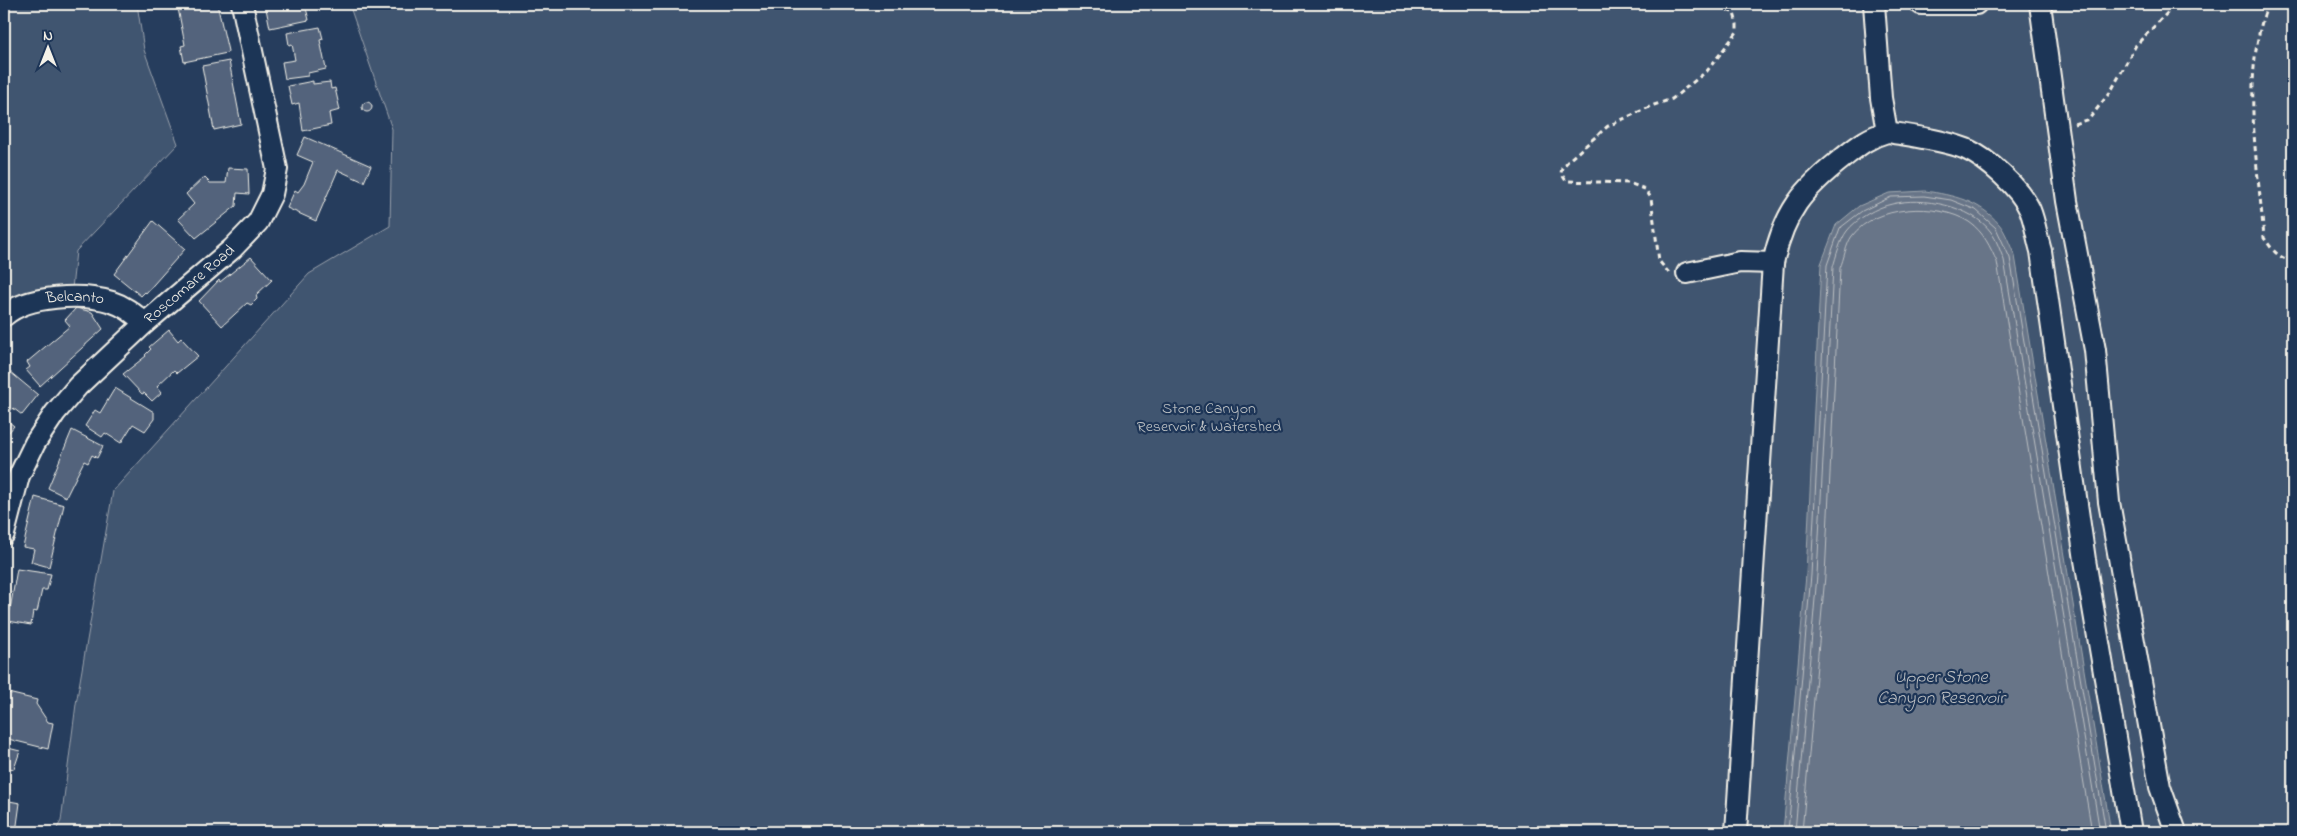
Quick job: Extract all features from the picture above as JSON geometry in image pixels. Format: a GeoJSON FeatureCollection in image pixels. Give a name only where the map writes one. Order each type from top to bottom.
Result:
{"type":"FeatureCollection","features":[{"type":"Feature","properties":{"kind":"street","name":"Roscomare Road"},"geometry":{"type":"LineString","coordinates":[[4,534],[19,476],[35,443],[55,413],[78,386],[145,322],[232,250],[258,222],[272,194],[277,169],[242,4]]}},
{"type":"Feature","properties":{"kind":"street"},"geometry":{"type":"LineString","coordinates":[[1874,4],[1881,98],[1887,132]]}},
{"type":"Feature","properties":{"kind":"street"},"geometry":{"type":"LineString","coordinates":[[1920,4],[1976,4]]}},
{"type":"Feature","properties":{"kind":"street"},"geometry":{"type":"LineString","coordinates":[[2040,4],[2067,201],[2095,350],[2109,502],[2160,787],[2176,832]]}},
{"type":"Feature","properties":{"kind":"street"},"geometry":{"type":"LineString","coordinates":[[1736,832],[1773,263],[1779,236],[1792,210],[1811,184],[1870,137],[1887,132],[1913,136],[1966,149],[1992,166],[2009,182],[2030,210],[2040,251],[2084,550],[2131,832]]}},
{"type":"Feature","properties":{"kind":"street"},"geometry":{"type":"LineString","coordinates":[[1687,273],[1740,262],[1773,263]]}},
{"type":"Feature","properties":{"kind":"street","name":"Belcanto"},"geometry":{"type":"LineString","coordinates":[[4,316],[14,309],[36,300],[88,298],[111,302],[129,310],[145,322]]}},
{"type":"Feature","properties":{"kind":"path"},"geometry":{"type":"LineString","coordinates":[[1687,273],[1669,273],[1659,261],[1652,198],[1646,189],[1629,182],[1566,181],[1560,173],[1569,160],[1608,126],[1672,99],[1707,71],[1737,32],[1734,13],[1713,4]]}},
{"type":"Feature","properties":{"kind":"path"},"geometry":{"type":"LineString","coordinates":[[2057,129],[2089,120],[2111,91],[2136,45],[2176,4]]}},
{"type":"Feature","properties":{"kind":"path"},"geometry":{"type":"LineString","coordinates":[[2268,4],[2262,20],[2252,79],[2264,238],[2274,251],[2286,260],[2293,260]]}},
{"type":"Feature","properties":{"kind":"green space"},"geometry":{"type":"Polygon","coordinates":[[[4,4],[137,4],[144,50],[178,144],[76,251],[71,298],[4,316],[4,4]]]}},
{"type":"Feature","properties":{"kind":"green space","name":"Stone Canyon Reservoir & Watershed"},"geometry":{"type":"Polygon","coordinates":[[[349,4],[2293,4],[2293,832],[55,832],[61,821],[76,704],[113,491],[309,274],[390,226],[392,129],[349,4]]]}},
{"type":"Feature","properties":{"kind":"water","name":"Upper Stone Canyon Reservoir"},"geometry":{"type":"Polygon","coordinates":[[[1925,191],[1965,200],[1992,216],[2006,235],[2015,256],[2111,832],[1783,832],[1806,575],[1821,264],[1836,225],[1859,206],[1889,193],[1925,191]]]}},
{"type":"Feature","properties":{"kind":"building"},"geometry":{"type":"Polygon","coordinates":[[[217,4],[228,51],[227,53],[184,62],[181,46],[185,45],[178,8],[217,4]]]}},
{"type":"Feature","properties":{"kind":"building"},"geometry":{"type":"Polygon","coordinates":[[[265,4],[305,4],[309,20],[270,28],[265,4]]]}},
{"type":"Feature","properties":{"kind":"building"},"geometry":{"type":"Polygon","coordinates":[[[320,27],[323,39],[320,40],[326,69],[308,73],[308,76],[285,79],[282,62],[295,60],[292,44],[289,45],[287,33],[320,27]]]}},
{"type":"Feature","properties":{"kind":"building"},"geometry":{"type":"Polygon","coordinates":[[[229,61],[241,124],[214,130],[202,66],[229,61]]]}},
{"type":"Feature","properties":{"kind":"building"},"geometry":{"type":"Polygon","coordinates":[[[313,81],[313,84],[330,82],[331,89],[335,88],[340,110],[329,113],[331,125],[303,131],[299,103],[292,105],[288,86],[313,81]]]}},
{"type":"Feature","properties":{"kind":"building"},"geometry":{"type":"Polygon","coordinates":[[[367,102],[372,107],[367,112],[362,107],[367,102]]]}},
{"type":"Feature","properties":{"kind":"building"},"geometry":{"type":"Polygon","coordinates":[[[305,137],[371,166],[364,182],[338,170],[316,221],[287,208],[295,190],[298,192],[304,184],[313,162],[297,155],[305,137]]]}},
{"type":"Feature","properties":{"kind":"building"},"geometry":{"type":"Polygon","coordinates":[[[228,168],[248,169],[249,194],[237,193],[236,206],[196,238],[178,219],[194,204],[186,194],[204,177],[210,183],[226,183],[228,168]]]}},
{"type":"Feature","properties":{"kind":"building"},"geometry":{"type":"Polygon","coordinates":[[[153,221],[185,249],[146,293],[141,296],[114,274],[153,221]]]}},
{"type":"Feature","properties":{"kind":"building"},"geometry":{"type":"Polygon","coordinates":[[[251,257],[272,280],[256,295],[257,299],[251,305],[247,303],[222,326],[199,301],[219,280],[220,282],[251,257]]]}},
{"type":"Feature","properties":{"kind":"building"},"geometry":{"type":"Polygon","coordinates":[[[76,308],[92,312],[103,329],[40,386],[26,370],[30,367],[27,362],[70,326],[65,320],[76,308]]]}},
{"type":"Feature","properties":{"kind":"building"},"geometry":{"type":"Polygon","coordinates":[[[169,330],[178,341],[181,338],[198,356],[177,373],[174,370],[157,386],[162,392],[152,401],[144,393],[142,394],[123,374],[146,356],[151,349],[149,347],[169,330]]]}},
{"type":"Feature","properties":{"kind":"building"},"geometry":{"type":"Polygon","coordinates":[[[9,371],[38,395],[22,415],[13,408],[4,418],[4,378],[9,371]]]}},
{"type":"Feature","properties":{"kind":"building"},"geometry":{"type":"Polygon","coordinates":[[[115,388],[154,412],[154,419],[145,431],[133,424],[121,443],[105,433],[102,437],[85,426],[95,410],[100,413],[115,388]]]}},
{"type":"Feature","properties":{"kind":"building"},"geometry":{"type":"Polygon","coordinates":[[[4,418],[14,426],[4,438],[4,418]]]}},
{"type":"Feature","properties":{"kind":"building"},"geometry":{"type":"Polygon","coordinates":[[[72,430],[103,446],[97,458],[92,455],[88,463],[84,461],[66,497],[48,488],[72,430]]]}},
{"type":"Feature","properties":{"kind":"building"},"geometry":{"type":"Polygon","coordinates":[[[35,497],[64,505],[49,567],[31,562],[34,549],[23,547],[35,497]]]}},
{"type":"Feature","properties":{"kind":"building"},"geometry":{"type":"Polygon","coordinates":[[[17,569],[51,574],[47,590],[42,590],[37,612],[33,611],[31,625],[8,621],[17,569]]]}},
{"type":"Feature","properties":{"kind":"building"},"geometry":{"type":"Polygon","coordinates":[[[4,692],[37,700],[36,704],[48,722],[53,723],[48,749],[4,738],[4,692]]]}},
{"type":"Feature","properties":{"kind":"building"},"geometry":{"type":"Polygon","coordinates":[[[4,747],[20,751],[14,769],[9,768],[5,788],[4,747]]]}},
{"type":"Feature","properties":{"kind":"building"},"geometry":{"type":"Polygon","coordinates":[[[4,800],[20,803],[16,832],[4,832],[4,800]]]}}]}
